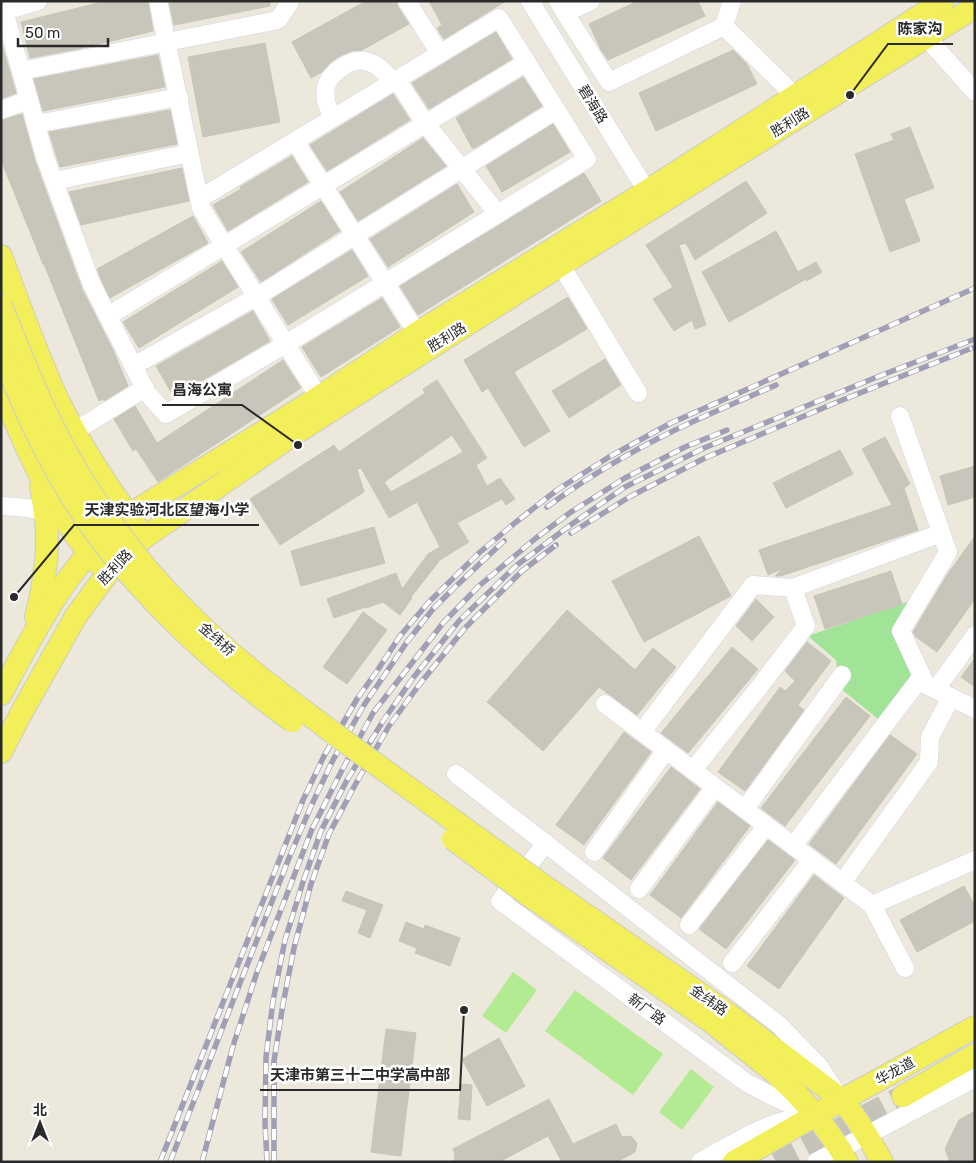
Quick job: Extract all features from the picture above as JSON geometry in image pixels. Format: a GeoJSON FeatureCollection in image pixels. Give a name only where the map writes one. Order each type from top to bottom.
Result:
{"type":"FeatureCollection","features":[{"type":"Feature","properties":{"kind":"main road","name":"胜利路"},"geometry":{"type":"LineString","coordinates":[[1,752],[76,616],[107,574],[127,552],[145,537],[294,434],[561,265],[795,96],[942,1]]}},
{"type":"Feature","properties":{"kind":"main road","name":"胜利路"},"geometry":{"type":"LineString","coordinates":[[1,694],[29,641],[60,590],[88,553],[112,528],[129,515],[319,397],[417,333],[652,198],[975,7]]}},
{"type":"Feature","properties":{"kind":"main road"},"geometry":{"type":"LineString","coordinates":[[1,256],[57,397],[98,470],[145,537]]}},
{"type":"Feature","properties":{"kind":"main road","name":"金纬桥"},"geometry":{"type":"LineString","coordinates":[[1,306],[45,413],[70,460],[106,516],[173,598],[230,652],[287,698],[403,784],[532,887]]}},
{"type":"Feature","properties":{"kind":"main road","name":"金纬桥"},"geometry":{"type":"LineString","coordinates":[[1,350],[34,429],[76,502],[93,528],[160,608],[222,667],[277,710],[532,887]]}},
{"type":"Feature","properties":{"kind":"main road"},"geometry":{"type":"LineString","coordinates":[[1,388],[39,472],[72,531],[107,574]]}},
{"type":"Feature","properties":{"kind":"main road"},"geometry":{"type":"LineString","coordinates":[[29,641],[45,574],[47,532],[39,472]]}},
{"type":"Feature","properties":{"kind":"main road","name":"金纬路"},"geometry":{"type":"LineString","coordinates":[[532,887],[722,1009],[842,1100],[867,1135]]}},
{"type":"Feature","properties":{"kind":"main road","name":"金纬路"},"geometry":{"type":"LineString","coordinates":[[532,887],[710,1021],[774,1072],[816,1115]]}},
{"type":"Feature","properties":{"kind":"main road","name":"华龙道"},"geometry":{"type":"LineString","coordinates":[[734,1162],[975,1027]]}},
{"type":"Feature","properties":{"kind":"main road"},"geometry":{"type":"LineString","coordinates":[[903,1096],[975,1055]]}},
{"type":"Feature","properties":{"kind":"main road"},"geometry":{"type":"LineString","coordinates":[[816,1115],[843,1156]]}},
{"type":"Feature","properties":{"kind":"main road"},"geometry":{"type":"LineString","coordinates":[[867,1135],[882,1162]]}},
{"type":"Feature","properties":{"kind":"street"},"geometry":{"type":"LineString","coordinates":[[38,1],[4,11],[45,157],[92,285],[147,393],[166,414],[286,344],[587,159],[499,18],[200,199]]}},
{"type":"Feature","properties":{"kind":"street"},"geometry":{"type":"LineString","coordinates":[[158,1],[202,208],[319,397]]}},
{"type":"Feature","properties":{"kind":"street"},"geometry":{"type":"LineString","coordinates":[[21,71],[278,20],[289,4],[288,1]]}},
{"type":"Feature","properties":{"kind":"street"},"geometry":{"type":"LineString","coordinates":[[407,1],[440,54]]}},
{"type":"Feature","properties":{"kind":"street","name":"碧海路"},"geometry":{"type":"LineString","coordinates":[[530,1],[652,198]]}},
{"type":"Feature","properties":{"kind":"street"},"geometry":{"type":"LineString","coordinates":[[591,1],[562,7],[609,82],[724,26],[732,1]]}},
{"type":"Feature","properties":{"kind":"street"},"geometry":{"type":"LineString","coordinates":[[724,26],[795,96]]}},
{"type":"Feature","properties":{"kind":"street"},"geometry":{"type":"LineString","coordinates":[[926,37],[975,92]]}},
{"type":"Feature","properties":{"kind":"street"},"geometry":{"type":"LineString","coordinates":[[333,118],[326,101],[326,84],[335,71],[348,63],[363,60],[379,66],[394,81],[498,214]]}},
{"type":"Feature","properties":{"kind":"street"},"geometry":{"type":"LineString","coordinates":[[108,316],[527,62]]}},
{"type":"Feature","properties":{"kind":"street"},"geometry":{"type":"LineString","coordinates":[[36,124],[179,97]]}},
{"type":"Feature","properties":{"kind":"street"},"geometry":{"type":"LineString","coordinates":[[1,110],[29,100]]}},
{"type":"Feature","properties":{"kind":"street"},"geometry":{"type":"LineString","coordinates":[[134,366],[256,297],[556,110]]}},
{"type":"Feature","properties":{"kind":"street"},"geometry":{"type":"LineString","coordinates":[[295,141],[417,333]]}},
{"type":"Feature","properties":{"kind":"street"},"geometry":{"type":"LineString","coordinates":[[54,181],[190,153]]}},
{"type":"Feature","properties":{"kind":"street"},"geometry":{"type":"LineString","coordinates":[[561,265],[638,393]]}},
{"type":"Feature","properties":{"kind":"street"},"geometry":{"type":"LineString","coordinates":[[75,431],[145,388]]}},
{"type":"Feature","properties":{"kind":"street"},"geometry":{"type":"LineString","coordinates":[[900,416],[948,552],[901,631],[926,685],[975,709]]}},
{"type":"Feature","properties":{"kind":"street"},"geometry":{"type":"LineString","coordinates":[[1,506],[28,507],[44,511],[55,516],[72,531]]}},
{"type":"Feature","properties":{"kind":"street"},"geometry":{"type":"LineString","coordinates":[[642,732],[753,585],[792,588],[941,533]]}},
{"type":"Feature","properties":{"kind":"street"},"geometry":{"type":"LineString","coordinates":[[692,770],[806,626],[792,588]]}},
{"type":"Feature","properties":{"kind":"street"},"geometry":{"type":"LineString","coordinates":[[842,883],[929,762],[930,737],[944,693],[975,635]]}},
{"type":"Feature","properties":{"kind":"street"},"geometry":{"type":"LineString","coordinates":[[745,809],[842,675]]}},
{"type":"Feature","properties":{"kind":"street"},"geometry":{"type":"LineString","coordinates":[[792,846],[922,676]]}},
{"type":"Feature","properties":{"kind":"street"},"geometry":{"type":"LineString","coordinates":[[605,704],[872,906],[905,968]]}},
{"type":"Feature","properties":{"kind":"street"},"geometry":{"type":"LineString","coordinates":[[594,852],[666,750]]}},
{"type":"Feature","properties":{"kind":"street"},"geometry":{"type":"LineString","coordinates":[[456,774],[778,1024],[819,1066],[842,1100]]}},
{"type":"Feature","properties":{"kind":"street"},"geometry":{"type":"LineString","coordinates":[[639,889],[715,787]]}},
{"type":"Feature","properties":{"kind":"street"},"geometry":{"type":"LineString","coordinates":[[689,925],[766,826]]}},
{"type":"Feature","properties":{"kind":"street","name":"新广路"},"geometry":{"type":"LineString","coordinates":[[546,844],[500,901],[747,1083],[816,1115]]}},
{"type":"Feature","properties":{"kind":"street"},"geometry":{"type":"LineString","coordinates":[[732,963],[812,860]]}},
{"type":"Feature","properties":{"kind":"street"},"geometry":{"type":"LineString","coordinates":[[872,906],[975,860]]}},
{"type":"Feature","properties":{"kind":"street"},"geometry":{"type":"LineString","coordinates":[[816,1162],[843,1156],[867,1135],[975,1078]]}},
{"type":"Feature","properties":{"kind":"street"},"geometry":{"type":"LineString","coordinates":[[700,1162],[769,1126],[791,1118],[816,1115]]}},
{"type":"Feature","properties":{"kind":"green space"},"geometry":{"type":"Polygon","coordinates":[[[907,602],[904,638],[920,675],[883,723],[840,688],[836,660],[808,636],[907,602]]]}},
{"type":"Feature","properties":{"kind":"green space"},"geometry":{"type":"Polygon","coordinates":[[[513,972],[537,990],[506,1033],[482,1016],[513,972]]]}},
{"type":"Feature","properties":{"kind":"green space"},"geometry":{"type":"Polygon","coordinates":[[[575,990],[663,1054],[633,1095],[545,1031],[575,990]]]}},
{"type":"Feature","properties":{"kind":"green space"},"geometry":{"type":"Polygon","coordinates":[[[691,1069],[714,1087],[682,1130],[659,1112],[691,1069]]]}},
{"type":"Feature","properties":{"kind":"building"},"geometry":{"type":"Polygon","coordinates":[[[106,1],[148,1],[153,31],[78,49],[30,58],[21,22],[106,1]]]}},
{"type":"Feature","properties":{"kind":"building"},"geometry":{"type":"Polygon","coordinates":[[[169,1],[270,1],[270,6],[174,25],[169,1]]]}},
{"type":"Feature","properties":{"kind":"building"},"geometry":{"type":"Polygon","coordinates":[[[366,1],[396,1],[409,24],[362,50],[351,51],[338,57],[322,72],[311,78],[292,42],[366,1]]]}},
{"type":"Feature","properties":{"kind":"building"},"geometry":{"type":"Polygon","coordinates":[[[429,1],[506,1],[444,39],[437,28],[442,25],[429,1]]]}},
{"type":"Feature","properties":{"kind":"building"},"geometry":{"type":"Polygon","coordinates":[[[638,1],[698,1],[705,16],[608,60],[601,50],[589,24],[638,1]]]}},
{"type":"Feature","properties":{"kind":"building"},"geometry":{"type":"Polygon","coordinates":[[[496,32],[512,59],[429,109],[412,83],[496,32]]]}},
{"type":"Feature","properties":{"kind":"building"},"geometry":{"type":"Polygon","coordinates":[[[265,43],[280,122],[203,137],[188,57],[265,43]]]}},
{"type":"Feature","properties":{"kind":"building"},"geometry":{"type":"Polygon","coordinates":[[[1,44],[16,93],[1,99],[1,44]]]}},
{"type":"Feature","properties":{"kind":"building"},"geometry":{"type":"Polygon","coordinates":[[[733,50],[747,64],[757,84],[656,131],[639,93],[733,50]]]}},
{"type":"Feature","properties":{"kind":"building"},"geometry":{"type":"Polygon","coordinates":[[[158,55],[165,87],[43,111],[34,79],[158,55]]]}},
{"type":"Feature","properties":{"kind":"building"},"geometry":{"type":"Polygon","coordinates":[[[523,77],[542,106],[475,148],[472,148],[456,118],[523,77]]]}},
{"type":"Feature","properties":{"kind":"building"},"geometry":{"type":"Polygon","coordinates":[[[393,94],[410,120],[327,171],[310,145],[393,94]]]}},
{"type":"Feature","properties":{"kind":"building"},"geometry":{"type":"Polygon","coordinates":[[[170,110],[177,144],[60,167],[49,132],[170,110]]]}},
{"type":"Feature","properties":{"kind":"building"},"geometry":{"type":"Polygon","coordinates":[[[22,114],[35,161],[82,289],[113,350],[128,386],[104,401],[103,399],[99,401],[1,160],[1,120],[22,114]]]}},
{"type":"Feature","properties":{"kind":"building"},"geometry":{"type":"Polygon","coordinates":[[[553,124],[570,152],[502,192],[486,166],[553,124]]]}},
{"type":"Feature","properties":{"kind":"building"},"geometry":{"type":"Polygon","coordinates":[[[910,127],[934,188],[904,199],[920,241],[890,252],[855,154],[894,140],[891,134],[910,127]]]}},
{"type":"Feature","properties":{"kind":"building"},"geometry":{"type":"Polygon","coordinates":[[[423,138],[446,166],[358,221],[340,192],[423,138]]]}},
{"type":"Feature","properties":{"kind":"building"},"geometry":{"type":"Polygon","coordinates":[[[292,156],[308,182],[228,231],[213,205],[292,156]]]}},
{"type":"Feature","properties":{"kind":"building"},"geometry":{"type":"Polygon","coordinates":[[[182,168],[189,201],[81,225],[69,192],[182,168]]]}},
{"type":"Feature","properties":{"kind":"building"},"geometry":{"type":"Polygon","coordinates":[[[584,173],[601,201],[418,315],[400,286],[584,173]]]}},
{"type":"Feature","properties":{"kind":"building"},"geometry":{"type":"Polygon","coordinates":[[[746,181],[767,213],[695,260],[686,243],[679,245],[706,325],[695,329],[692,320],[674,331],[653,299],[673,287],[646,245],[746,181]]]}},
{"type":"Feature","properties":{"kind":"building"},"geometry":{"type":"Polygon","coordinates":[[[457,184],[474,212],[388,267],[370,239],[457,184]]]}},
{"type":"Feature","properties":{"kind":"building"},"geometry":{"type":"Polygon","coordinates":[[[321,201],[340,231],[261,282],[241,252],[321,201]]]}},
{"type":"Feature","properties":{"kind":"building"},"geometry":{"type":"Polygon","coordinates":[[[193,216],[208,243],[110,298],[97,269],[193,216]]]}},
{"type":"Feature","properties":{"kind":"building"},"geometry":{"type":"Polygon","coordinates":[[[776,231],[798,272],[816,262],[822,272],[729,322],[702,272],[776,231]]]}},
{"type":"Feature","properties":{"kind":"building"},"geometry":{"type":"Polygon","coordinates":[[[352,250],[368,276],[288,325],[272,299],[352,250]]]}},
{"type":"Feature","properties":{"kind":"building"},"geometry":{"type":"Polygon","coordinates":[[[222,261],[238,287],[139,348],[123,322],[222,261]]]}},
{"type":"Feature","properties":{"kind":"building"},"geometry":{"type":"Polygon","coordinates":[[[568,297],[587,329],[514,372],[550,431],[524,447],[488,388],[482,392],[464,360],[568,297]]]}},
{"type":"Feature","properties":{"kind":"building"},"geometry":{"type":"Polygon","coordinates":[[[382,298],[400,327],[321,377],[302,347],[382,298]]]}},
{"type":"Feature","properties":{"kind":"building"},"geometry":{"type":"Polygon","coordinates":[[[253,311],[270,341],[174,397],[156,366],[253,311]]]}},
{"type":"Feature","properties":{"kind":"building"},"geometry":{"type":"Polygon","coordinates":[[[605,359],[621,385],[569,418],[552,391],[605,359]]]}},
{"type":"Feature","properties":{"kind":"building"},"geometry":{"type":"Polygon","coordinates":[[[283,360],[301,388],[158,482],[136,449],[133,451],[114,419],[135,406],[157,443],[283,360]]]}},
{"type":"Feature","properties":{"kind":"building"},"geometry":{"type":"Polygon","coordinates":[[[437,380],[487,458],[476,465],[487,486],[500,478],[515,499],[506,505],[502,499],[457,523],[469,542],[440,560],[411,597],[400,615],[383,602],[334,618],[327,599],[396,573],[402,589],[428,554],[440,547],[417,502],[389,518],[361,468],[357,469],[364,492],[280,545],[250,499],[334,445],[339,452],[425,393],[423,389],[437,380]],[[452,435],[384,482],[391,492],[463,452],[452,435]]]}},
{"type":"Feature","properties":{"kind":"building"},"geometry":{"type":"Polygon","coordinates":[[[885,437],[910,484],[904,488],[918,530],[781,576],[775,576],[782,569],[768,575],[759,550],[892,505],[862,449],[885,437]]]}},
{"type":"Feature","properties":{"kind":"building"},"geometry":{"type":"Polygon","coordinates":[[[840,450],[853,474],[786,508],[773,483],[840,450]]]}},
{"type":"Feature","properties":{"kind":"building"},"geometry":{"type":"Polygon","coordinates":[[[975,466],[975,497],[948,505],[940,476],[975,466]]]}},
{"type":"Feature","properties":{"kind":"building"},"geometry":{"type":"Polygon","coordinates":[[[374,527],[385,563],[301,586],[291,551],[374,527]]]}},
{"type":"Feature","properties":{"kind":"building"},"geometry":{"type":"Polygon","coordinates":[[[699,536],[731,596],[644,642],[612,581],[699,536]]]}},
{"type":"Feature","properties":{"kind":"building"},"geometry":{"type":"Polygon","coordinates":[[[975,536],[975,599],[937,652],[916,637],[913,632],[947,575],[975,536]]]}},
{"type":"Feature","properties":{"kind":"building"},"geometry":{"type":"Polygon","coordinates":[[[891,571],[902,604],[825,629],[814,596],[891,571]]]}},
{"type":"Feature","properties":{"kind":"building"},"geometry":{"type":"Polygon","coordinates":[[[756,599],[774,617],[752,641],[736,626],[756,599]]]}},
{"type":"Feature","properties":{"kind":"building"},"geometry":{"type":"Polygon","coordinates":[[[567,610],[635,670],[653,648],[676,667],[637,715],[599,687],[543,751],[487,702],[567,610]]]}},
{"type":"Feature","properties":{"kind":"building"},"geometry":{"type":"Polygon","coordinates":[[[363,612],[387,630],[347,684],[323,667],[363,612]]]}},
{"type":"Feature","properties":{"kind":"building"},"geometry":{"type":"Polygon","coordinates":[[[807,642],[831,661],[798,705],[804,710],[745,791],[718,772],[780,687],[785,691],[795,681],[785,671],[807,642]]]}},
{"type":"Feature","properties":{"kind":"building"},"geometry":{"type":"Polygon","coordinates":[[[732,647],[758,669],[688,753],[661,733],[732,647]]]}},
{"type":"Feature","properties":{"kind":"building"},"geometry":{"type":"Polygon","coordinates":[[[975,658],[975,687],[961,677],[975,658]]]}},
{"type":"Feature","properties":{"kind":"building"},"geometry":{"type":"Polygon","coordinates":[[[846,697],[870,716],[785,826],[761,808],[846,697]]]}},
{"type":"Feature","properties":{"kind":"building"},"geometry":{"type":"Polygon","coordinates":[[[624,732],[651,752],[584,845],[556,825],[624,732]]]}},
{"type":"Feature","properties":{"kind":"building"},"geometry":{"type":"Polygon","coordinates":[[[890,735],[917,754],[836,864],[809,844],[890,735]]]}},
{"type":"Feature","properties":{"kind":"building"},"geometry":{"type":"Polygon","coordinates":[[[671,767],[700,789],[631,880],[603,858],[671,767]]]}},
{"type":"Feature","properties":{"kind":"building"},"geometry":{"type":"Polygon","coordinates":[[[718,802],[750,826],[681,918],[650,895],[718,802]]]}},
{"type":"Feature","properties":{"kind":"building"},"geometry":{"type":"Polygon","coordinates":[[[768,840],[795,860],[726,949],[699,929],[768,840]]]}},
{"type":"Feature","properties":{"kind":"building"},"geometry":{"type":"Polygon","coordinates":[[[814,875],[844,898],[779,989],[747,966],[814,875]]]}},
{"type":"Feature","properties":{"kind":"building"},"geometry":{"type":"Polygon","coordinates":[[[964,886],[975,906],[975,921],[917,952],[900,920],[964,886]]]}},
{"type":"Feature","properties":{"kind":"building"},"geometry":{"type":"Polygon","coordinates":[[[346,891],[383,905],[370,938],[358,933],[367,910],[342,901],[346,891]]]}},
{"type":"Feature","properties":{"kind":"building"},"geometry":{"type":"Polygon","coordinates":[[[406,922],[424,929],[425,925],[460,938],[450,966],[415,953],[417,948],[399,941],[406,922]]]}},
{"type":"Feature","properties":{"kind":"building"},"geometry":{"type":"Polygon","coordinates":[[[386,1029],[416,1033],[401,1156],[371,1152],[386,1029]]]}},
{"type":"Feature","properties":{"kind":"building"},"geometry":{"type":"Polygon","coordinates":[[[499,1038],[525,1086],[487,1106],[462,1059],[499,1038]]]}},
{"type":"Feature","properties":{"kind":"building"},"geometry":{"type":"Polygon","coordinates":[[[461,1084],[472,1085],[470,1120],[458,1119],[461,1084]]]}},
{"type":"Feature","properties":{"kind":"building"},"geometry":{"type":"Polygon","coordinates":[[[549,1099],[573,1144],[616,1124],[622,1137],[631,1136],[637,1143],[635,1152],[617,1162],[562,1162],[548,1136],[499,1162],[454,1162],[455,1154],[453,1149],[549,1099]]]}},
{"type":"Feature","properties":{"kind":"building"},"geometry":{"type":"Polygon","coordinates":[[[975,1111],[975,1162],[950,1162],[945,1149],[959,1120],[975,1111]]]}},
{"type":"Feature","properties":{"kind":"tunnel"},"geometry":{"type":"LineString","coordinates":[[776,1162],[903,1096]]}},
{"type":"Feature","properties":{"kind":"railway"},"geometry":{"type":"LineString","coordinates":[[160,1162],[303,800],[324,756],[357,699],[400,636],[428,603],[479,553],[516,522],[557,490],[609,457],[671,423],[975,288]]}},
{"type":"Feature","properties":{"kind":"railway"},"geometry":{"type":"LineString","coordinates":[[267,1162],[265,1123],[266,1057],[273,1001],[285,940],[321,831],[347,780],[383,721],[413,678],[459,621],[517,565],[625,487],[704,448],[975,339]]}},
{"type":"Feature","properties":{"kind":"railway"},"geometry":{"type":"LineString","coordinates":[[571,533],[631,496],[705,458],[972,348]]}},
{"type":"Feature","properties":{"kind":"railway"},"geometry":{"type":"LineString","coordinates":[[547,507],[593,475],[642,447],[687,424],[776,385]]}},
{"type":"Feature","properties":{"kind":"railway"},"geometry":{"type":"LineString","coordinates":[[202,1162],[233,1046],[257,972],[312,829],[373,713],[443,623],[479,586],[536,538],[571,512],[625,478],[685,447],[727,430]]}},
{"type":"Feature","properties":{"kind":"railway"},"geometry":{"type":"LineString","coordinates":[[170,1162],[289,858],[333,760],[364,705],[407,642],[433,609],[504,541]]}},
{"type":"Feature","properties":{"kind":"railway"},"geometry":{"type":"LineString","coordinates":[[274,1162],[274,1061],[283,1004],[294,948],[311,884],[329,834],[389,726],[419,685],[465,628],[522,571],[556,545]]}},
{"type":"Feature","properties":{"kind":"place","name":"陈家沟"},"geometry":{"type":"Point","coordinates":[850,95]}},
{"type":"Feature","properties":{"kind":"place","name":"昌海公寓"},"geometry":{"type":"Point","coordinates":[298,445]}},
{"type":"Feature","properties":{"kind":"place","name":"天津实验河北区望海小学"},"geometry":{"type":"Point","coordinates":[14,597]}},
{"type":"Feature","properties":{"kind":"place","name":"天津市第三十二中学高中部"},"geometry":{"type":"Point","coordinates":[464,1010]}}]}
